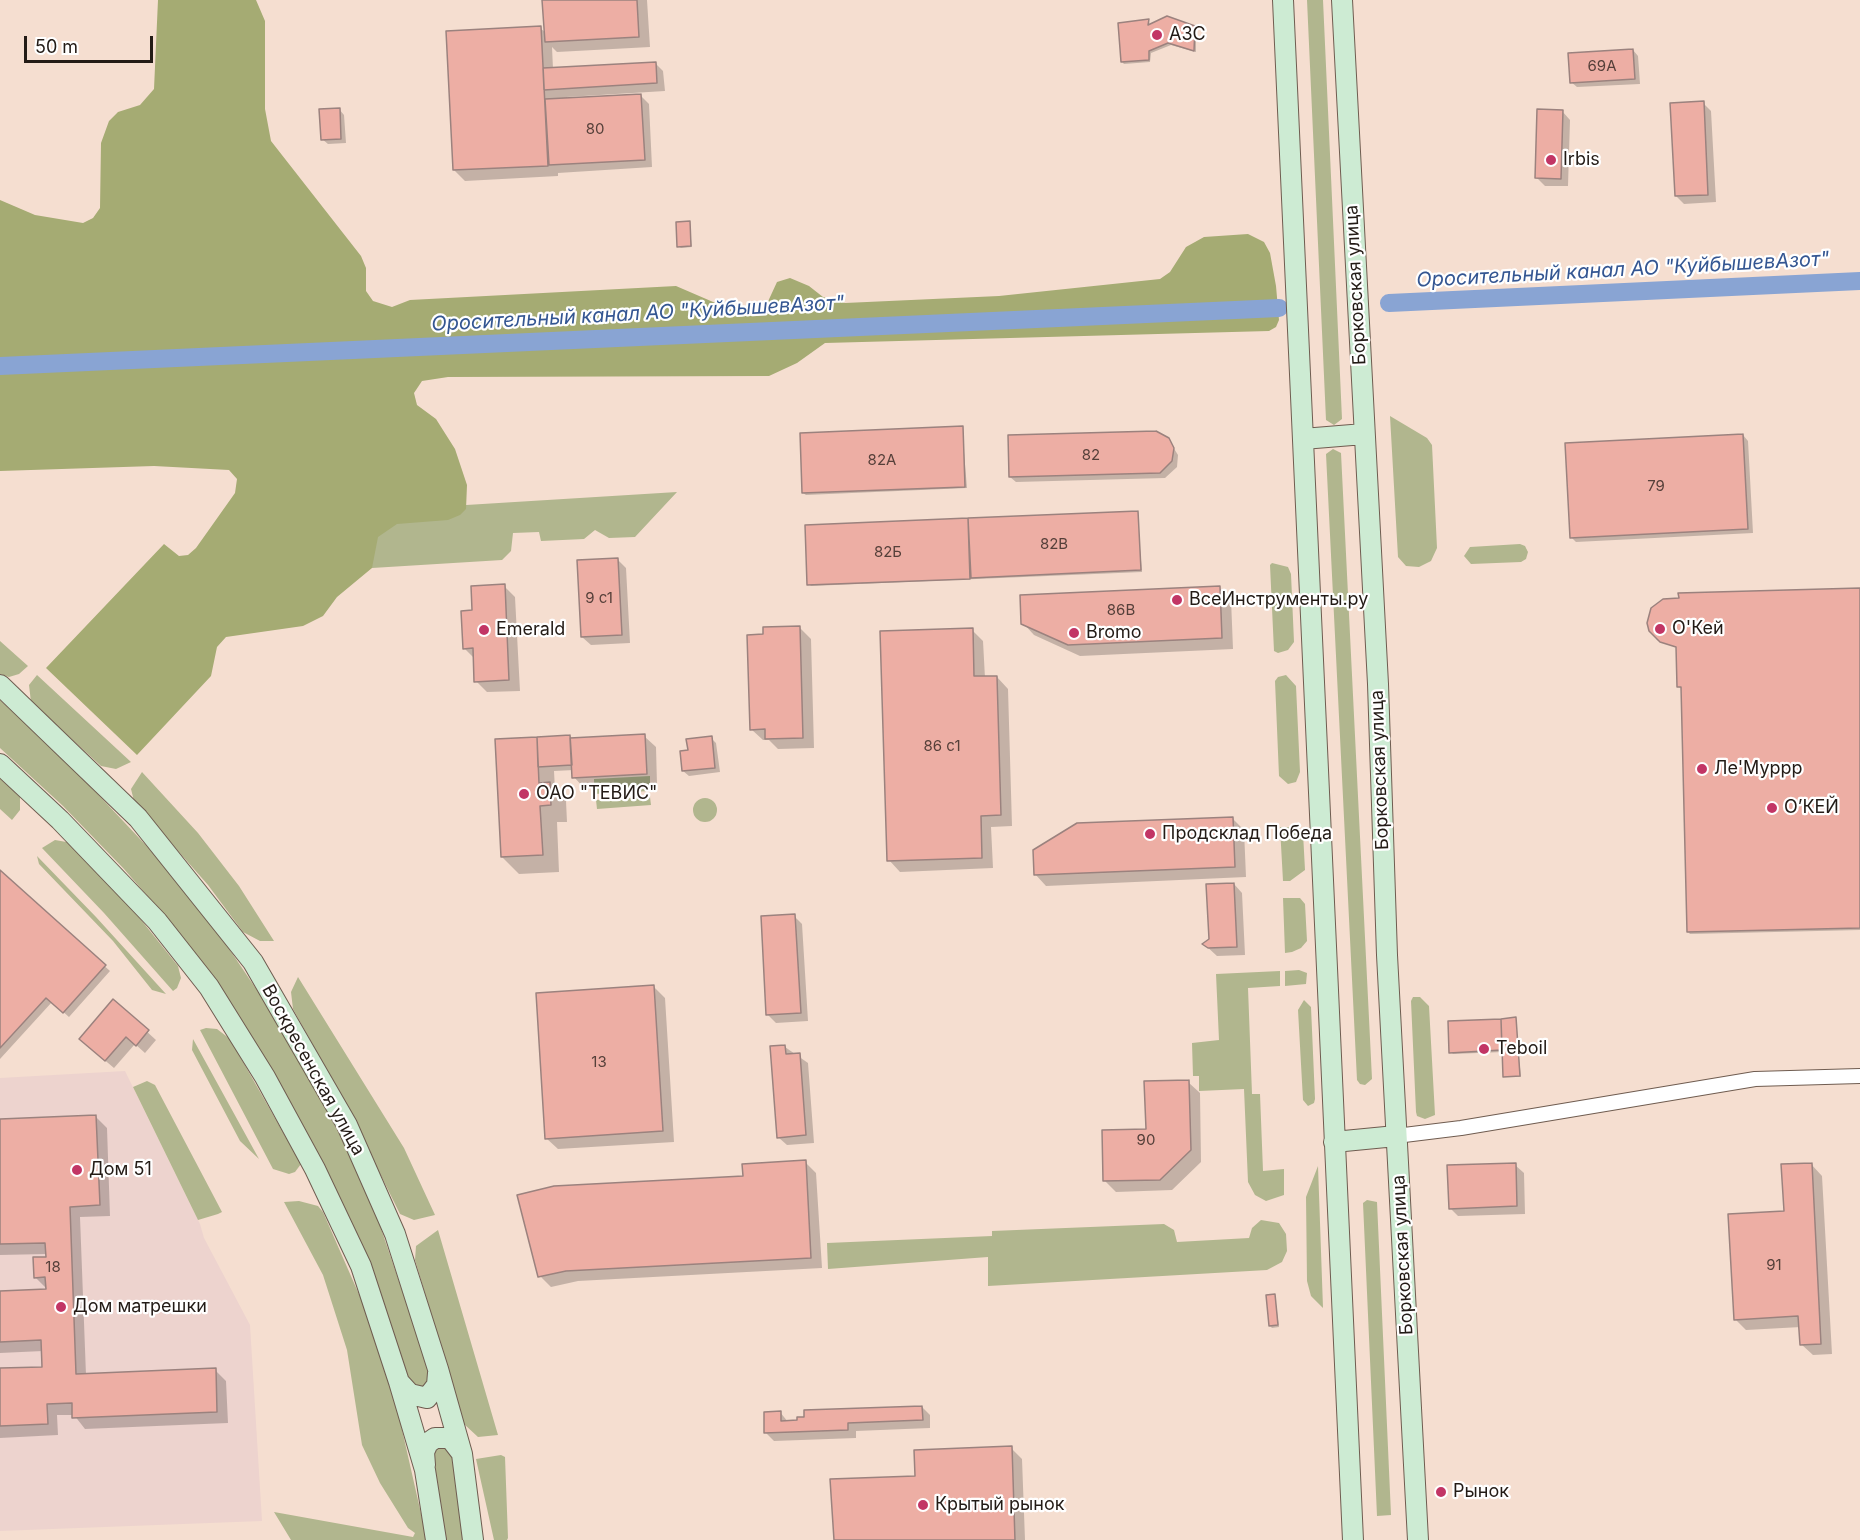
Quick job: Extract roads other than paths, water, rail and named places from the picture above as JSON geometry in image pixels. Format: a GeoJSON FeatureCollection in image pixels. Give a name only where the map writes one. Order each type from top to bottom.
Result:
{"type":"FeatureCollection","features":[{"type":"Feature","properties":{"kind":"main road"},"geometry":{"type":"LineString","coordinates":[[1282,0],[1353,1540]]}},
{"type":"Feature","properties":{"kind":"main road","name":"Борковская улица"},"geometry":{"type":"LineString","coordinates":[[1342,0],[1378,684],[1384,880],[1418,1540]]}},
{"type":"Feature","properties":{"kind":"main road"},"geometry":{"type":"LineString","coordinates":[[1303,440],[1364,434]]}},
{"type":"Feature","properties":{"kind":"main road","name":"Воскресенская улица"},"geometry":{"type":"LineString","coordinates":[[0,685],[138,818],[253,962],[347,1125],[395,1234],[438,1370],[462,1454],[473,1540]]}},
{"type":"Feature","properties":{"kind":"main road"},"geometry":{"type":"LineString","coordinates":[[0,764],[68,828],[157,921],[209,987],[265,1077],[342,1223],[361,1266],[425,1470]]}},
{"type":"Feature","properties":{"kind":"main road"},"geometry":{"type":"LineString","coordinates":[[1334,1142],[1396,1136]]}},
{"type":"Feature","properties":{"kind":"main road"},"geometry":{"type":"LineString","coordinates":[[399,1382],[410,1394],[427,1398],[437,1385],[438,1370]]}},
{"type":"Feature","properties":{"kind":"main road"},"geometry":{"type":"LineString","coordinates":[[436,1540],[424,1452],[428,1443],[435,1438],[450,1438],[462,1454]]}},
{"type":"Feature","properties":{"kind":"street"},"geometry":{"type":"LineString","coordinates":[[1396,1136],[1473,1126],[1755,1079],[1860,1076]]}},
{"type":"Feature","properties":{"kind":"waterway","name":"Оросительный канал АО \"КуйбышевАзот\""},"geometry":{"type":"LineString","coordinates":[[1389,303],[1860,281]]}},
{"type":"Feature","properties":{"kind":"waterway","name":"Оросительный канал АО \"КуйбышевАзот\""},"geometry":{"type":"LineString","coordinates":[[0,366],[1279,308]]}},
{"type":"Feature","properties":{"kind":"place","name":"АЗС"},"geometry":{"type":"Point","coordinates":[1157,35]}},
{"type":"Feature","properties":{"kind":"place","name":"Irbis"},"geometry":{"type":"Point","coordinates":[1551,160]}},
{"type":"Feature","properties":{"kind":"place","name":"ВсеИнструменты.ру"},"geometry":{"type":"Point","coordinates":[1177,600]}},
{"type":"Feature","properties":{"kind":"place","name":"О'Кей"},"geometry":{"type":"Point","coordinates":[1660,629]}},
{"type":"Feature","properties":{"kind":"place","name":"Emerald"},"geometry":{"type":"Point","coordinates":[484,630]}},
{"type":"Feature","properties":{"kind":"place","name":"Bromo"},"geometry":{"type":"Point","coordinates":[1074,633]}},
{"type":"Feature","properties":{"kind":"place","name":"Ле'Муррр"},"geometry":{"type":"Point","coordinates":[1702,769]}},
{"type":"Feature","properties":{"kind":"place","name":"ОАО \"ТЕВИС\""},"geometry":{"type":"Point","coordinates":[524,794]}},
{"type":"Feature","properties":{"kind":"place","name":"О’КЕЙ"},"geometry":{"type":"Point","coordinates":[1772,808]}},
{"type":"Feature","properties":{"kind":"place","name":"Продсклад Победа"},"geometry":{"type":"Point","coordinates":[1150,834]}},
{"type":"Feature","properties":{"kind":"place","name":"Teboil"},"geometry":{"type":"Point","coordinates":[1484,1049]}},
{"type":"Feature","properties":{"kind":"place","name":"Дом 51"},"geometry":{"type":"Point","coordinates":[77,1170]}},
{"type":"Feature","properties":{"kind":"place","name":"Дом матрешки"},"geometry":{"type":"Point","coordinates":[61,1307]}},
{"type":"Feature","properties":{"kind":"place","name":"Рынок"},"geometry":{"type":"Point","coordinates":[1441,1492]}},
{"type":"Feature","properties":{"kind":"place","name":"Крытый рынок"},"geometry":{"type":"Point","coordinates":[923,1505]}}]}
